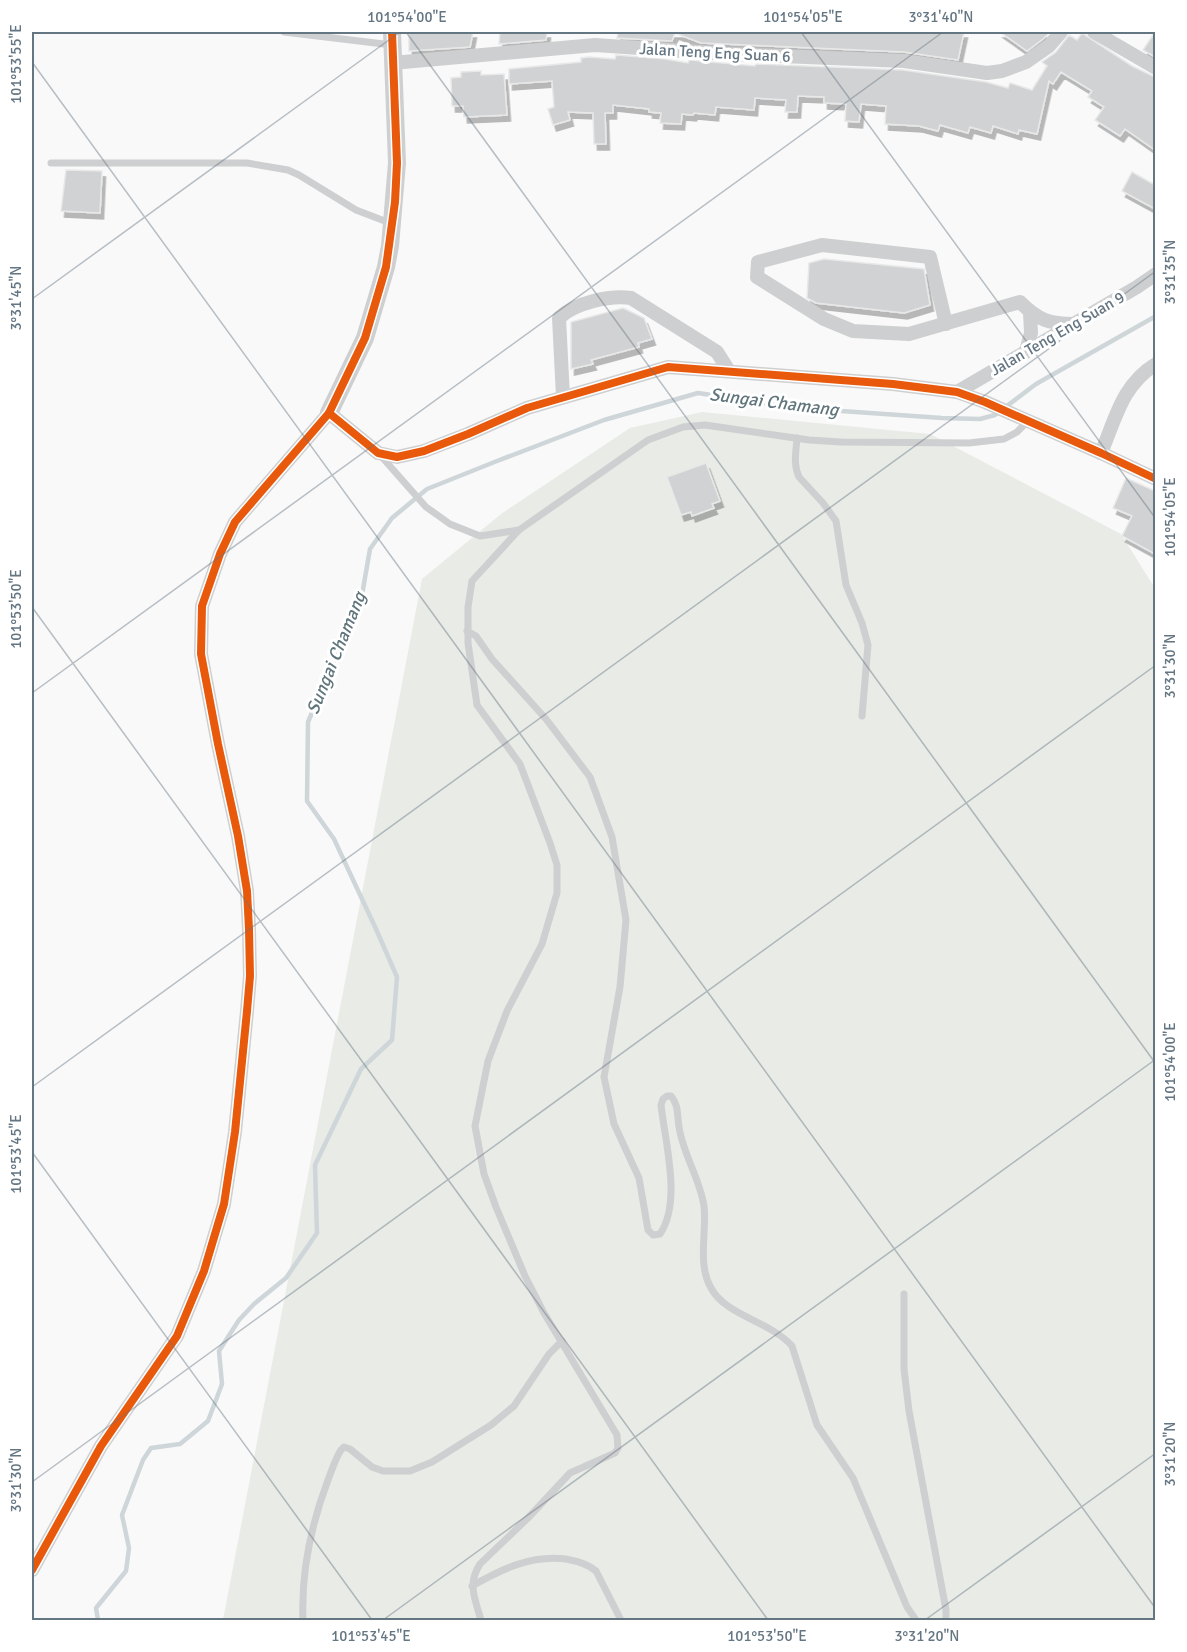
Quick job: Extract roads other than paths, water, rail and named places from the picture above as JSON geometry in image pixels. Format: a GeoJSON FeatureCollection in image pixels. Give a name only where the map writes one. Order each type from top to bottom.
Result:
{"type":"FeatureCollection","features":[{"type":"Feature","properties":{"kind":"street","name":"Jalan Teng Eng Suan 6"},"geometry":{"type":"LineString","coordinates":[[392,46],[595,45],[728,54],[904,61],[987,73],[1002,71],[1032,59],[1049,46],[1061,32]]}},
{"type":"Feature","properties":{"kind":"street"},"geometry":{"type":"LineString","coordinates":[[1094,32],[1155,68]]}},
{"type":"Feature","properties":{"kind":"street"},"geometry":{"type":"LineString","coordinates":[[32,1570],[101,1446],[177,1336],[204,1271],[224,1204],[235,1132],[247,1011],[250,976],[249,929],[247,891],[238,836],[201,654],[202,606],[220,554],[235,522],[329,413],[365,338],[386,267],[393,224],[397,163],[392,46]]}},
{"type":"Feature","properties":{"kind":"street"},"geometry":{"type":"LineString","coordinates":[[946,324],[930,257],[822,245],[758,262],[757,277],[824,319],[853,331],[909,334],[946,324],[1020,302],[1030,312],[1047,322],[1074,324]]}},
{"type":"Feature","properties":{"kind":"street","name":"Jalan Teng Eng Suan 9"},"geometry":{"type":"LineString","coordinates":[[957,392],[1137,287],[1155,274]]}},
{"type":"Feature","properties":{"kind":"street"},"geometry":{"type":"LineString","coordinates":[[563,397],[559,318],[568,310],[616,296],[631,298],[717,352],[729,371]]}},
{"type":"Feature","properties":{"kind":"street"},"geometry":{"type":"LineString","coordinates":[[1026,351],[1031,333],[1030,312]]}},
{"type":"Feature","properties":{"kind":"street"},"geometry":{"type":"LineString","coordinates":[[1101,453],[1128,387],[1142,372],[1155,364]]}},
{"type":"Feature","properties":{"kind":"street"},"geometry":{"type":"LineString","coordinates":[[329,413],[378,453],[397,457],[424,451],[527,408],[668,367],[894,384],[957,392],[985,402],[1155,479]]}},
{"type":"Feature","properties":{"kind":"lane"},"geometry":{"type":"LineString","coordinates":[[284,32],[392,46]]}},
{"type":"Feature","properties":{"kind":"lane"},"geometry":{"type":"LineString","coordinates":[[51,163],[247,163],[288,170],[356,210],[393,224]]}},
{"type":"Feature","properties":{"kind":"lane"},"geometry":{"type":"LineString","coordinates":[[481,1620],[472,1586],[475,1572],[480,1564],[528,1518],[563,1479],[577,1469],[617,1451],[617,1435],[525,1276],[504,1229],[484,1174],[475,1126],[488,1061],[507,1011],[542,944],[557,892],[557,865],[520,764],[477,705],[467,631],[472,581],[519,530],[648,440],[682,427],[705,425],[841,442],[989,442],[1013,435],[1028,421]]}},
{"type":"Feature","properties":{"kind":"lane"},"geometry":{"type":"LineString","coordinates":[[797,438],[794,461],[796,471],[836,521],[846,585],[866,636],[867,655],[862,716]]}},
{"type":"Feature","properties":{"kind":"lane"},"geometry":{"type":"LineString","coordinates":[[378,453],[426,507],[450,524],[480,536],[519,530]]}},
{"type":"Feature","properties":{"kind":"lane"},"geometry":{"type":"LineString","coordinates":[[467,631],[476,636],[492,659],[546,719],[590,777],[612,837],[626,920],[620,987],[604,1077],[614,1124],[639,1178],[648,1230],[653,1235],[660,1234],[666,1225],[669,1213],[670,1174],[661,1105],[663,1099],[671,1096],[677,1106],[681,1137],[702,1197],[705,1223],[704,1261],[710,1287],[722,1302],[767,1327],[792,1346],[817,1425],[853,1478],[907,1607],[916,1620]]}},
{"type":"Feature","properties":{"kind":"lane"},"geometry":{"type":"LineString","coordinates":[[904,1294],[904,1369],[909,1411],[946,1620]]}},
{"type":"Feature","properties":{"kind":"lane"},"geometry":{"type":"LineString","coordinates":[[303,1620],[307,1550],[320,1501],[341,1450],[344,1447],[350,1449],[372,1467],[383,1471],[410,1471],[432,1462],[491,1425],[513,1406],[549,1354],[562,1341]]}},
{"type":"Feature","properties":{"kind":"lane"},"geometry":{"type":"LineString","coordinates":[[472,1586],[519,1563],[544,1558],[570,1560],[596,1571],[621,1620]]}},
{"type":"Feature","properties":{"kind":"waterway","name":"Sungai Chamang"},"geometry":{"type":"LineString","coordinates":[[98,1620],[96,1608],[126,1571],[129,1548],[122,1515],[143,1460],[151,1448],[180,1444],[208,1421],[222,1384],[219,1351],[239,1320],[254,1304],[286,1278],[317,1233],[315,1165],[361,1069],[392,1040],[397,977],[334,839],[307,801],[308,722],[362,595],[370,549],[392,518],[427,489],[604,420],[698,393],[798,408],[980,419],[995,415],[1036,384],[1156,316]]}}]}
